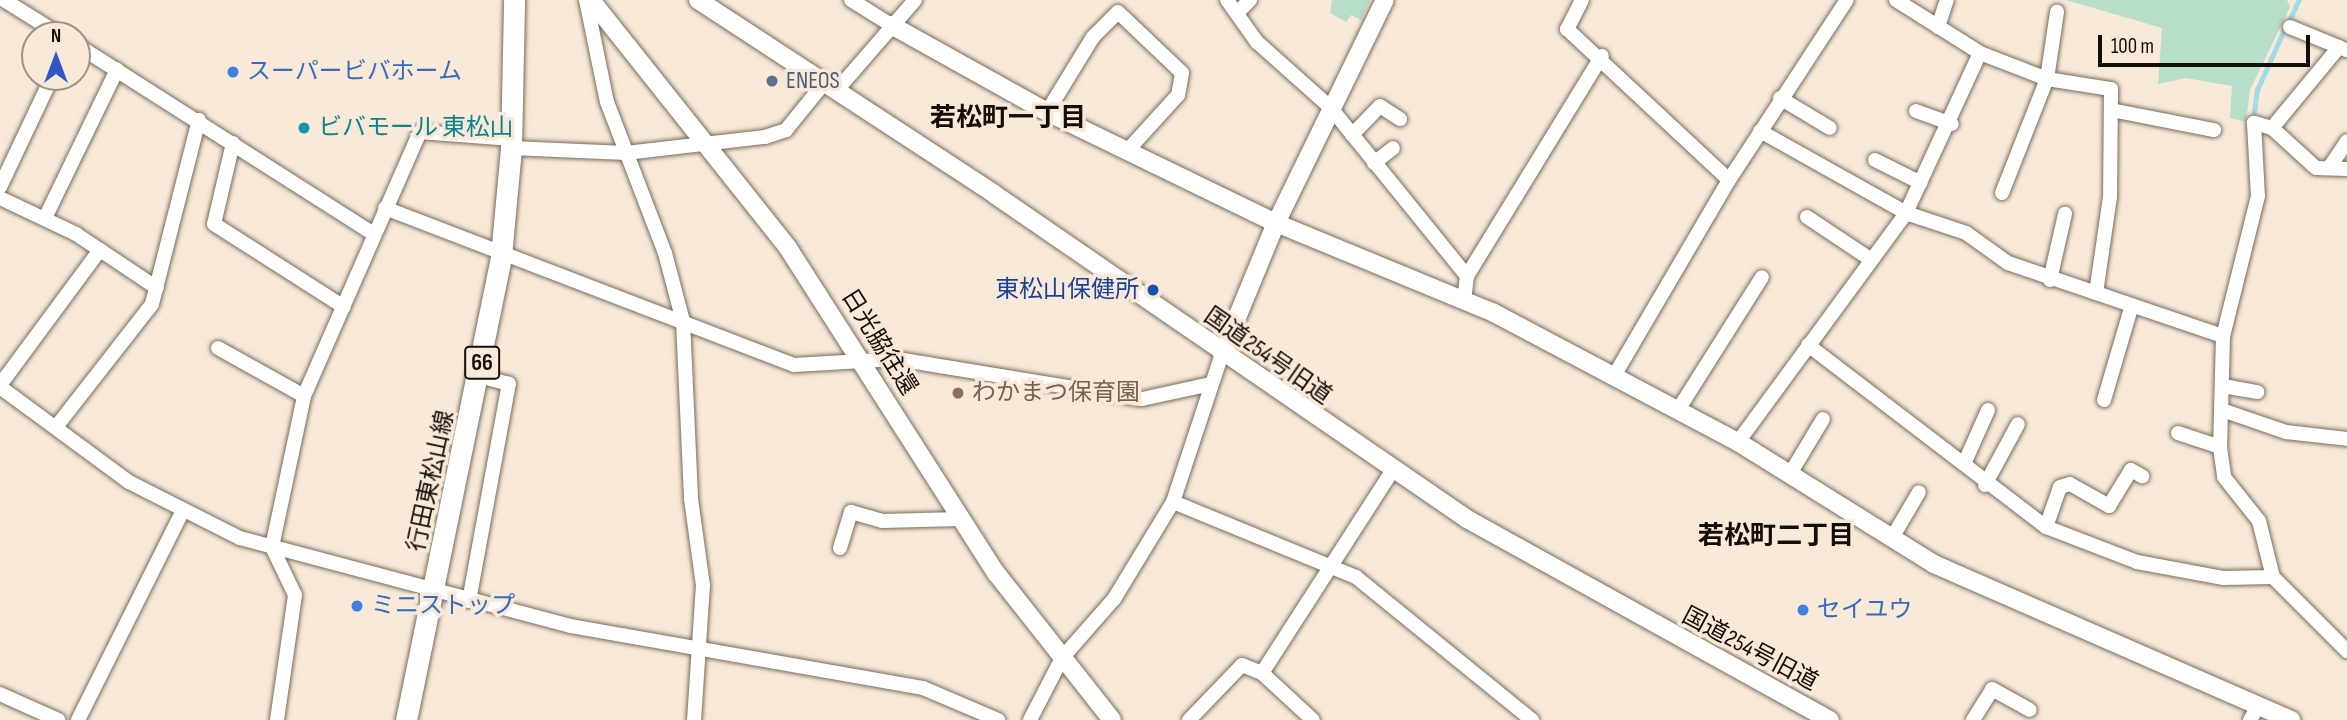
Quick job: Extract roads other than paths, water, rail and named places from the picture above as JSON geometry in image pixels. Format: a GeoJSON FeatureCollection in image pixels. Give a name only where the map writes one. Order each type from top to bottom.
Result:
{"type":"FeatureCollection","features":[{"type":"Feature","properties":{"kind":"main road","name":"行田東松山線"},"geometry":{"type":"LineString","coordinates":[[406,720],[435,593],[501,256],[512,144],[514,0]]}},
{"type":"Feature","properties":{"kind":"street"},"geometry":{"type":"LineString","coordinates":[[589,0],[607,102],[683,321],[691,499],[703,585],[694,720]]}},
{"type":"Feature","properties":{"kind":"street","name":"日光脇往還"},"geometry":{"type":"LineString","coordinates":[[589,0],[809,276],[960,519],[1062,658],[1112,720]]}},
{"type":"Feature","properties":{"kind":"street","name":"国道254号旧道"},"geometry":{"type":"LineString","coordinates":[[698,0],[831,86],[1392,471],[1544,565],[1830,720]]}},
{"type":"Feature","properties":{"kind":"street"},"geometry":{"type":"LineString","coordinates":[[850,0],[1047,112],[1276,223],[1464,300],[1614,376],[1738,442],[1892,538],[1986,588],[2254,712],[2291,720]]}},
{"type":"Feature","properties":{"kind":"street"},"geometry":{"type":"LineString","coordinates":[[277,720],[296,607],[272,547],[304,396],[420,132],[512,144],[626,153],[706,144],[786,130],[915,0]]}},
{"type":"Feature","properties":{"kind":"street"},"geometry":{"type":"LineString","coordinates":[[1227,0],[1257,42],[1330,107],[1467,276]]}},
{"type":"Feature","properties":{"kind":"street"},"geometry":{"type":"LineString","coordinates":[[1238,12],[1251,0]]}},
{"type":"Feature","properties":{"kind":"street"},"geometry":{"type":"LineString","coordinates":[[1030,720],[1062,658],[1114,598],[1173,502],[1222,354],[1276,223],[1330,107],[1385,0]]}},
{"type":"Feature","properties":{"kind":"street"},"geometry":{"type":"LineString","coordinates":[[1582,0],[1567,29],[1602,56],[1729,180]]}},
{"type":"Feature","properties":{"kind":"street"},"geometry":{"type":"LineString","coordinates":[[1614,376],[1729,180],[1780,98],[1847,0]]}},
{"type":"Feature","properties":{"kind":"street"},"geometry":{"type":"LineString","coordinates":[[1938,27],[1947,0]]}},
{"type":"Feature","properties":{"kind":"street"},"geometry":{"type":"LineString","coordinates":[[2,1],[36,21]]}},
{"type":"Feature","properties":{"kind":"street"},"geometry":{"type":"LineString","coordinates":[[1900,1],[1980,53],[2047,79],[2111,89],[2110,197],[2096,293]]}},
{"type":"Feature","properties":{"kind":"street"},"geometry":{"type":"LineString","coordinates":[[1047,112],[1093,37],[1118,12],[1182,73],[1178,95],[1128,150]]}},
{"type":"Feature","properties":{"kind":"street"},"geometry":{"type":"LineString","coordinates":[[2002,193],[2047,79],[2057,12]]}},
{"type":"Feature","properties":{"kind":"street"},"geometry":{"type":"LineString","coordinates":[[2272,128],[2343,49],[2290,27]]}},
{"type":"Feature","properties":{"kind":"street"},"geometry":{"type":"LineString","coordinates":[[1738,442],[1906,213],[1952,124],[1980,53]]}},
{"type":"Feature","properties":{"kind":"street"},"geometry":{"type":"LineString","coordinates":[[91,54],[199,120],[373,234]]}},
{"type":"Feature","properties":{"kind":"street"},"geometry":{"type":"LineString","coordinates":[[1464,300],[1467,276],[1602,56]]}},
{"type":"Feature","properties":{"kind":"street"},"geometry":{"type":"LineString","coordinates":[[45,218],[117,71]]}},
{"type":"Feature","properties":{"kind":"street"},"geometry":{"type":"LineString","coordinates":[[0,187],[45,91]]}},
{"type":"Feature","properties":{"kind":"street"},"geometry":{"type":"LineString","coordinates":[[1780,98],[1830,128]]}},
{"type":"Feature","properties":{"kind":"street"},"geometry":{"type":"LineString","coordinates":[[1352,135],[1380,106],[1400,120]]}},
{"type":"Feature","properties":{"kind":"street"},"geometry":{"type":"LineString","coordinates":[[2111,110],[2214,130]]}},
{"type":"Feature","properties":{"kind":"street"},"geometry":{"type":"LineString","coordinates":[[1916,111],[1952,124]]}},
{"type":"Feature","properties":{"kind":"street"},"geometry":{"type":"LineString","coordinates":[[56,427],[152,304],[199,120]]}},
{"type":"Feature","properties":{"kind":"street"},"geometry":{"type":"LineString","coordinates":[[2347,169],[2316,168],[2272,128],[2255,123],[2258,196],[2223,336],[2220,447],[2224,477],[2259,521],[2273,577],[2347,651]]}},
{"type":"Feature","properties":{"kind":"street"},"geometry":{"type":"LineString","coordinates":[[1760,131],[1906,213],[1959,229],[2008,263],[2050,280],[2223,336]]}},
{"type":"Feature","properties":{"kind":"street"},"geometry":{"type":"LineString","coordinates":[[2329,168],[2347,141]]}},
{"type":"Feature","properties":{"kind":"street"},"geometry":{"type":"LineString","coordinates":[[233,143],[214,224],[344,307]]}},
{"type":"Feature","properties":{"kind":"street"},"geometry":{"type":"LineString","coordinates":[[1374,163],[1393,148]]}},
{"type":"Feature","properties":{"kind":"street"},"geometry":{"type":"LineString","coordinates":[[1875,160],[1921,183]]}},
{"type":"Feature","properties":{"kind":"street"},"geometry":{"type":"LineString","coordinates":[[0,198],[45,218],[157,288]]}},
{"type":"Feature","properties":{"kind":"street"},"geometry":{"type":"LineString","coordinates":[[385,208],[501,256],[683,321],[794,365],[862,362],[884,358],[1007,373],[1142,400],[1211,384]]}},
{"type":"Feature","properties":{"kind":"street"},"geometry":{"type":"LineString","coordinates":[[2050,280],[2066,214]]}},
{"type":"Feature","properties":{"kind":"street"},"geometry":{"type":"LineString","coordinates":[[1807,217],[1870,259]]}},
{"type":"Feature","properties":{"kind":"street"},"geometry":{"type":"LineString","coordinates":[[100,250],[0,386],[181,514],[272,547],[435,593],[571,626],[697,644],[923,688],[998,720]]}},
{"type":"Feature","properties":{"kind":"street"},"geometry":{"type":"LineString","coordinates":[[1678,410],[1762,277]]}},
{"type":"Feature","properties":{"kind":"street"},"geometry":{"type":"LineString","coordinates":[[2104,400],[2132,305]]}},
{"type":"Feature","properties":{"kind":"street"},"geometry":{"type":"LineString","coordinates":[[1808,345],[1964,464],[1985,485],[2046,527],[2175,570],[2273,577]]}},
{"type":"Feature","properties":{"kind":"street"},"geometry":{"type":"LineString","coordinates":[[218,348],[304,396]]}},
{"type":"Feature","properties":{"kind":"street"},"geometry":{"type":"LineString","coordinates":[[469,601],[509,384],[479,376]]}},
{"type":"Feature","properties":{"kind":"street"},"geometry":{"type":"LineString","coordinates":[[2222,386],[2257,392]]}},
{"type":"Feature","properties":{"kind":"street"},"geometry":{"type":"LineString","coordinates":[[1964,464],[1988,410]]}},
{"type":"Feature","properties":{"kind":"street"},"geometry":{"type":"LineString","coordinates":[[2222,410],[2286,432],[2347,439]]}},
{"type":"Feature","properties":{"kind":"street"},"geometry":{"type":"LineString","coordinates":[[1790,474],[1823,419]]}},
{"type":"Feature","properties":{"kind":"street"},"geometry":{"type":"LineString","coordinates":[[1985,485],[2018,424]]}},
{"type":"Feature","properties":{"kind":"street"},"geometry":{"type":"LineString","coordinates":[[2178,433],[2220,447]]}},
{"type":"Feature","properties":{"kind":"street"},"geometry":{"type":"LineString","coordinates":[[2046,527],[2060,487],[2070,484],[2109,506],[2131,470],[2142,476]]}},
{"type":"Feature","properties":{"kind":"street"},"geometry":{"type":"LineString","coordinates":[[1262,673],[1392,471]]}},
{"type":"Feature","properties":{"kind":"street"},"geometry":{"type":"LineString","coordinates":[[1892,538],[1919,492]]}},
{"type":"Feature","properties":{"kind":"street"},"geometry":{"type":"LineString","coordinates":[[1173,502],[1356,577],[1532,720]]}},
{"type":"Feature","properties":{"kind":"street"},"geometry":{"type":"LineString","coordinates":[[840,548],[851,512],[882,521],[960,519]]}},
{"type":"Feature","properties":{"kind":"street"},"geometry":{"type":"LineString","coordinates":[[78,720],[181,514]]}},
{"type":"Feature","properties":{"kind":"street"},"geometry":{"type":"LineString","coordinates":[[1189,720],[1242,665],[1262,673],[1312,720]]}},
{"type":"Feature","properties":{"kind":"street"},"geometry":{"type":"LineString","coordinates":[[1973,720],[1992,689],[2030,710]]}},
{"type":"Feature","properties":{"kind":"street"},"geometry":{"type":"LineString","coordinates":[[0,694],[58,720]]}},
{"type":"Feature","properties":{"kind":"waterway"},"geometry":{"type":"LineString","coordinates":[[2289,21],[2299,0]]}},
{"type":"Feature","properties":{"kind":"waterway"},"geometry":{"type":"LineString","coordinates":[[2254,113],[2257,90],[2284,30]]}},
{"type":"Feature","properties":{"kind":"place","name":"スーパービバホーム"},"geometry":{"type":"Point","coordinates":[233,72]}},
{"type":"Feature","properties":{"kind":"place","name":"ENEOS"},"geometry":{"type":"Point","coordinates":[772,81]}},
{"type":"Feature","properties":{"kind":"place","name":"ビバモール 東松山"},"geometry":{"type":"Point","coordinates":[304,128]}},
{"type":"Feature","properties":{"kind":"place","name":"東松山保健所"},"geometry":{"type":"Point","coordinates":[1153,290]}},
{"type":"Feature","properties":{"kind":"place","name":"わかまつ保育園"},"geometry":{"type":"Point","coordinates":[958,393]}},
{"type":"Feature","properties":{"kind":"place","name":"ミニストップ"},"geometry":{"type":"Point","coordinates":[357,606]}},
{"type":"Feature","properties":{"kind":"place","name":"セイユウ"},"geometry":{"type":"Point","coordinates":[1803,610]}},
{"type":"Feature","properties":{"kind":"district","name":"若松町一丁目"},"geometry":{"type":"Point","coordinates":[1008,119]}},
{"type":"Feature","properties":{"kind":"district","name":"若松町二丁目"},"geometry":{"type":"Point","coordinates":[1776,537]}}]}
